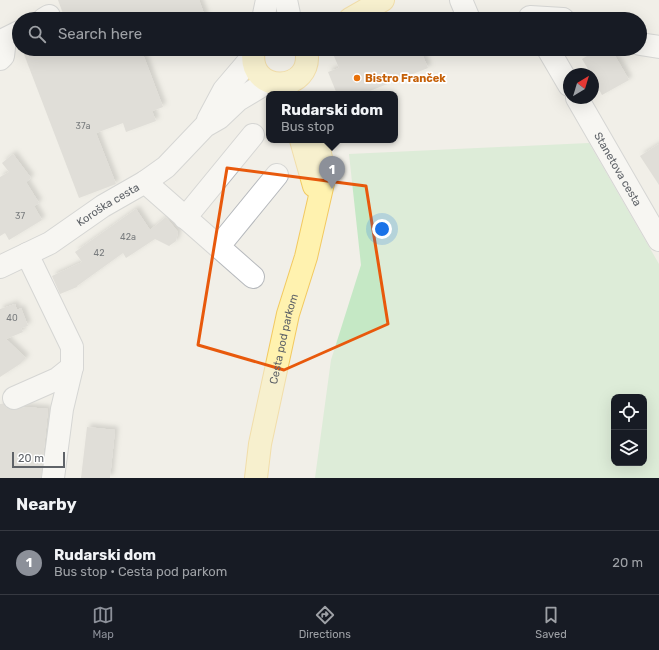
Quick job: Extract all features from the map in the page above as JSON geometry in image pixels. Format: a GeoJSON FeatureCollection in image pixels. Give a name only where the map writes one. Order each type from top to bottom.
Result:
{"type":"FeatureCollection","features":[{"type":"Feature","properties":{"kind":"main road"},"geometry":{"type":"LineString","coordinates":[[362,12],[383,0]]}},
{"type":"Feature","properties":{"kind":"main road"},"geometry":{"type":"LineString","coordinates":[[253,56],[254,65],[257,72],[262,78],[275,87],[291,82],[297,78],[306,66],[307,56]]}},
{"type":"Feature","properties":{"kind":"main road"},"geometry":{"type":"LineString","coordinates":[[303,72],[306,91]]}},
{"type":"Feature","properties":{"kind":"main road"},"geometry":{"type":"LineString","coordinates":[[301,143],[318,201]]}},
{"type":"Feature","properties":{"kind":"main road","name":"Cesta pod parkom"},"geometry":{"type":"LineString","coordinates":[[256,478],[260,444],[288,314],[306,257],[323,183],[322,158],[318,143]]}},
{"type":"Feature","properties":{"kind":"street"},"geometry":{"type":"LineString","coordinates":[[264,12],[267,0]]}},
{"type":"Feature","properties":{"kind":"street"},"geometry":{"type":"LineString","coordinates":[[286,0],[289,12]]}},
{"type":"Feature","properties":{"kind":"street"},"geometry":{"type":"LineString","coordinates":[[461,0],[466,12]]}},
{"type":"Feature","properties":{"kind":"street"},"geometry":{"type":"LineString","coordinates":[[0,59],[3,56],[5,39],[12,36]]}},
{"type":"Feature","properties":{"kind":"street"},"geometry":{"type":"LineString","coordinates":[[647,45],[659,46]]}},
{"type":"Feature","properties":{"kind":"street"},"geometry":{"type":"LineString","coordinates":[[205,126],[224,90],[251,56]]}},
{"type":"Feature","properties":{"kind":"street"},"geometry":{"type":"LineString","coordinates":[[552,56],[563,75]]}},
{"type":"Feature","properties":{"kind":"street"},"geometry":{"type":"LineString","coordinates":[[205,126],[219,118],[238,100],[275,87]]}},
{"type":"Feature","properties":{"kind":"street","name":"Stanetova cesta"},"geometry":{"type":"LineString","coordinates":[[580,104],[659,240]]}},
{"type":"Feature","properties":{"kind":"street","name":"Koroška cesta"},"geometry":{"type":"LineString","coordinates":[[0,267],[50,243],[103,206],[145,182],[166,167],[205,126]]}},
{"type":"Feature","properties":{"kind":"street"},"geometry":{"type":"LineString","coordinates":[[185,218],[252,135]]}},
{"type":"Feature","properties":{"kind":"street"},"geometry":{"type":"LineString","coordinates":[[219,246],[277,175]]}},
{"type":"Feature","properties":{"kind":"street"},"geometry":{"type":"LineString","coordinates":[[145,182],[253,277]]}},
{"type":"Feature","properties":{"kind":"street"},"geometry":{"type":"LineString","coordinates":[[27,254],[72,347],[72,367],[62,409],[53,478]]}},
{"type":"Feature","properties":{"kind":"street"},"geometry":{"type":"LineString","coordinates":[[14,398],[57,379],[72,367]]}},
{"type":"Feature","properties":{"kind":"highlighted area"},"geometry":{"type":"Polygon","coordinates":[[[227,168],[366,186],[388,324],[284,370],[198,345],[227,168]]]}},
{"type":"Feature","properties":{"kind":"green space"},"geometry":{"type":"Polygon","coordinates":[[[589,143],[659,264],[659,478],[315,478],[331,360],[361,265],[349,154],[589,143]]]}},
{"type":"Feature","properties":{"kind":"building"},"geometry":{"type":"Polygon","coordinates":[[[58,0],[199,0],[203,12],[62,12],[58,0]]]}},
{"type":"Feature","properties":{"kind":"building"},"geometry":{"type":"Polygon","coordinates":[[[25,56],[144,56],[163,107],[152,111],[156,121],[126,132],[123,123],[96,133],[116,184],[79,198],[25,56]]]}},
{"type":"Feature","properties":{"kind":"building"},"geometry":{"type":"Polygon","coordinates":[[[334,56],[423,56],[428,68],[370,91],[336,91],[328,72],[339,68],[334,56]]]}},
{"type":"Feature","properties":{"kind":"building"},"geometry":{"type":"Polygon","coordinates":[[[587,56],[615,56],[629,80],[602,95],[599,89],[599,68],[587,68],[582,59],[587,56]]]}},
{"type":"Feature","properties":{"kind":"building"},"geometry":{"type":"Polygon","coordinates":[[[659,144],[659,185],[640,156],[659,144]]]}},
{"type":"Feature","properties":{"kind":"building"},"geometry":{"type":"Polygon","coordinates":[[[13,154],[31,178],[26,182],[39,203],[34,206],[42,220],[9,240],[5,233],[0,236],[0,177],[9,172],[2,163],[13,154]]]}},
{"type":"Feature","properties":{"kind":"building"},"geometry":{"type":"Polygon","coordinates":[[[136,209],[150,230],[166,217],[178,232],[176,241],[169,246],[155,239],[126,258],[123,253],[77,287],[60,294],[52,276],[82,262],[75,252],[136,209]]]}},
{"type":"Feature","properties":{"kind":"building"},"geometry":{"type":"Polygon","coordinates":[[[15,304],[17,310],[21,308],[28,326],[21,328],[23,332],[6,339],[26,358],[20,364],[0,377],[0,309],[15,304]]]}},
{"type":"Feature","properties":{"kind":"building"},"geometry":{"type":"Polygon","coordinates":[[[0,404],[4,404],[7,408],[13,410],[26,407],[48,409],[41,478],[0,478],[0,404]]]}},
{"type":"Feature","properties":{"kind":"building"},"geometry":{"type":"Polygon","coordinates":[[[87,427],[115,430],[110,478],[81,478],[87,427]]]}},
{"type":"Feature","properties":{"kind":"place","name":"Bistro Franček"},"geometry":{"type":"Point","coordinates":[357,78]}},
{"type":"Feature","properties":{"kind":"place","name":"Rudarski dom"},"geometry":{"type":"Point","coordinates":[332,189]}}]}
